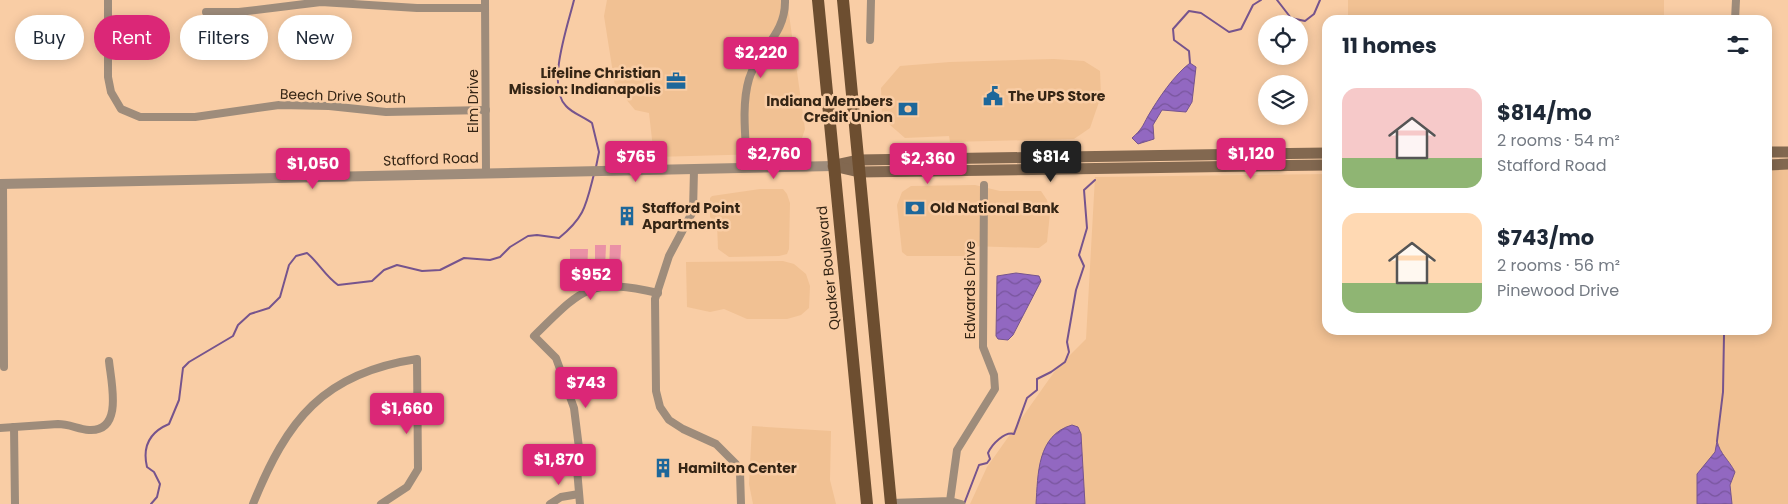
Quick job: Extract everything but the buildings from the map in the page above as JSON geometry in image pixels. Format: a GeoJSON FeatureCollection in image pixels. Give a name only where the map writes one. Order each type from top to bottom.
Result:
{"type":"FeatureCollection","features":[{"type":"Feature","properties":{"kind":"main road","name":"Quaker Boulevard"},"geometry":{"type":"LineString","coordinates":[[818,0],[866,504]]}},
{"type":"Feature","properties":{"kind":"main road"},"geometry":{"type":"LineString","coordinates":[[843,0],[891,504]]}},
{"type":"Feature","properties":{"kind":"main road"},"geometry":{"type":"LineString","coordinates":[[1772,152],[1788,152]]}},
{"type":"Feature","properties":{"kind":"main road","name":"Stafford Road"},"geometry":{"type":"LineString","coordinates":[[858,166],[1322,153]]}},
{"type":"Feature","properties":{"kind":"main road"},"geometry":{"type":"LineString","coordinates":[[1772,165],[1788,164]]}},
{"type":"Feature","properties":{"kind":"main road","name":"Stafford Road"},"geometry":{"type":"LineString","coordinates":[[833,166],[1322,165]]}},
{"type":"Feature","properties":{"kind":"street","name":"Beech Drive South"},"geometry":{"type":"LineString","coordinates":[[108,0],[108,78],[111,92],[121,109],[140,117],[195,117],[291,105],[329,106],[386,112],[486,110]]}},
{"type":"Feature","properties":{"kind":"street"},"geometry":{"type":"LineString","coordinates":[[746,168],[746,94],[749,78],[782,25],[785,0]]}},
{"type":"Feature","properties":{"kind":"street"},"geometry":{"type":"LineString","coordinates":[[870,0],[870,40]]}},
{"type":"Feature","properties":{"kind":"street"},"geometry":{"type":"LineString","coordinates":[[1736,0],[1736,15]]}},
{"type":"Feature","properties":{"kind":"street"},"geometry":{"type":"LineString","coordinates":[[206,12],[225,13],[321,2],[417,8],[485,4]]}},
{"type":"Feature","properties":{"kind":"street","name":"Elm Drive"},"geometry":{"type":"LineString","coordinates":[[485,4],[486,172]]}},
{"type":"Feature","properties":{"kind":"street","name":"Stafford Road"},"geometry":{"type":"LineString","coordinates":[[2,184],[486,172],[694,170],[833,166]]}},
{"type":"Feature","properties":{"kind":"street"},"geometry":{"type":"LineString","coordinates":[[694,170],[693,211],[670,256],[655,309],[655,381],[660,407],[674,424],[716,444],[730,456],[740,472],[741,504]]}},
{"type":"Feature","properties":{"kind":"street"},"geometry":{"type":"LineString","coordinates":[[2,184],[4,366]]}},
{"type":"Feature","properties":{"kind":"street","name":"Edwards Drive"},"geometry":{"type":"LineString","coordinates":[[891,504],[955,502],[957,450],[995,389],[994,376],[983,347],[984,185]]}},
{"type":"Feature","properties":{"kind":"street"},"geometry":{"type":"LineString","coordinates":[[580,504],[577,469],[579,448],[574,408],[556,358],[534,336],[571,300],[599,286],[627,286],[658,293]]}},
{"type":"Feature","properties":{"kind":"street"},"geometry":{"type":"LineString","coordinates":[[253,504],[283,439],[315,403],[336,387],[373,368],[417,359],[418,468],[408,487],[381,504]]}},
{"type":"Feature","properties":{"kind":"street"},"geometry":{"type":"LineString","coordinates":[[0,428],[23,424],[67,424],[86,430],[102,427],[107,423],[112,412],[109,361]]}},
{"type":"Feature","properties":{"kind":"street"},"geometry":{"type":"LineString","coordinates":[[14,427],[15,504]]}},
{"type":"Feature","properties":{"kind":"street"},"geometry":{"type":"LineString","coordinates":[[550,504],[561,497],[579,494]]}},
{"type":"Feature","properties":{"kind":"shaded area"},"geometry":{"type":"Polygon","coordinates":[[[607,0],[787,0],[805,129],[797,153],[654,157],[649,113],[635,110],[615,86],[604,16],[607,0]]]}},
{"type":"Feature","properties":{"kind":"shaded area"},"geometry":{"type":"Polygon","coordinates":[[[1348,0],[1664,0],[1664,15],[1348,15],[1348,0]]]}},
{"type":"Feature","properties":{"kind":"shaded area"},"geometry":{"type":"Polygon","coordinates":[[[1054,59],[1084,61],[1100,71],[1101,96],[1090,128],[1074,139],[950,142],[949,136],[905,138],[882,118],[881,88],[900,66],[950,62],[1054,59]]]}},
{"type":"Feature","properties":{"kind":"shaded area"},"geometry":{"type":"Polygon","coordinates":[[[1772,169],[1788,169],[1788,504],[970,504],[987,467],[1057,368],[1086,339],[1095,177],[1322,174],[1322,335],[1772,335],[1772,169]]]}},
{"type":"Feature","properties":{"kind":"shaded area"},"geometry":{"type":"Polygon","coordinates":[[[975,185],[1000,191],[1041,191],[1047,200],[1050,213],[1047,242],[1039,248],[967,246],[967,256],[907,256],[902,252],[897,205],[902,192],[911,186],[975,185]]]}},
{"type":"Feature","properties":{"kind":"shaded area"},"geometry":{"type":"Polygon","coordinates":[[[760,189],[783,189],[787,194],[790,203],[789,249],[787,254],[779,256],[729,257],[718,249],[717,224],[710,217],[710,198],[712,196],[760,189]]]}},
{"type":"Feature","properties":{"kind":"shaded area"},"geometry":{"type":"Polygon","coordinates":[[[595,245],[606,245],[605,269],[595,268],[595,245]]]}},
{"type":"Feature","properties":{"kind":"shaded area"},"geometry":{"type":"Polygon","coordinates":[[[610,245],[621,245],[620,269],[609,269],[610,245]]]}},
{"type":"Feature","properties":{"kind":"shaded area"},"geometry":{"type":"Polygon","coordinates":[[[570,249],[588,249],[587,276],[570,276],[570,249]]]}},
{"type":"Feature","properties":{"kind":"shaded area"},"geometry":{"type":"Polygon","coordinates":[[[783,261],[794,264],[806,274],[810,286],[809,308],[801,315],[787,319],[747,319],[724,309],[710,312],[687,307],[686,262],[783,261]]]}},
{"type":"Feature","properties":{"kind":"shaded area"},"geometry":{"type":"Polygon","coordinates":[[[752,426],[831,431],[830,480],[836,504],[753,504],[749,484],[752,426]]]}},
{"type":"Feature","properties":{"kind":"water"},"geometry":{"type":"Polygon","coordinates":[[[1190,63],[1196,67],[1192,102],[1186,112],[1162,110],[1153,125],[1154,139],[1138,144],[1132,138],[1142,128],[1152,109],[1167,88],[1190,63]]]}},
{"type":"Feature","properties":{"kind":"water"},"geometry":{"type":"Polygon","coordinates":[[[1016,273],[1039,276],[1041,281],[1013,335],[1008,340],[998,339],[996,336],[997,276],[1016,273]]]}},
{"type":"Feature","properties":{"kind":"water"},"geometry":{"type":"Polygon","coordinates":[[[1072,425],[1078,427],[1081,434],[1085,504],[1036,504],[1039,468],[1046,446],[1060,430],[1072,425]]]}},
{"type":"Feature","properties":{"kind":"water"},"geometry":{"type":"Polygon","coordinates":[[[1717,441],[1720,450],[1735,472],[1730,485],[1732,504],[1697,504],[1697,474],[1715,452],[1717,441]]]}},
{"type":"Feature","properties":{"kind":"waterway"},"geometry":{"type":"LineString","coordinates":[[574,0],[560,55],[558,85],[560,97],[566,106],[592,123],[599,152],[596,167]]}},
{"type":"Feature","properties":{"kind":"waterway"},"geometry":{"type":"LineString","coordinates":[[1190,63],[1189,51],[1174,40],[1173,29],[1189,11],[1201,13],[1229,32],[1241,29],[1253,5],[1261,0]]}},
{"type":"Feature","properties":{"kind":"waterway"},"geometry":{"type":"LineString","coordinates":[[1277,0],[1291,18],[1305,21],[1314,14],[1320,0]]}},
{"type":"Feature","properties":{"kind":"waterway"},"geometry":{"type":"LineString","coordinates":[[151,504],[157,497],[160,484],[154,472],[147,467],[147,446],[152,436],[162,427],[169,424],[179,400],[183,368],[189,362],[233,336],[238,325],[250,314],[269,308],[280,297],[289,265],[296,256],[307,253],[329,278],[338,285],[372,281],[384,270],[397,265],[422,271],[440,270],[464,258],[490,260],[500,257],[510,247],[528,236],[537,235],[559,238],[574,224],[583,210],[594,174]]}},
{"type":"Feature","properties":{"kind":"waterway"},"geometry":{"type":"LineString","coordinates":[[964,504],[979,465],[987,463],[990,459],[988,453],[992,446],[1003,436],[1014,434],[1027,398],[1037,390],[1037,379],[1065,362],[1069,352],[1067,342],[1076,290],[1084,266],[1079,255],[1087,228],[1084,190],[1095,180]]}},
{"type":"Feature","properties":{"kind":"waterway"},"geometry":{"type":"LineString","coordinates":[[1717,441],[1723,392],[1724,335]]}},
{"type":"Feature","properties":{"kind":"place","name":"Lifeline Christian Mission: Indianapolis"},"geometry":{"type":"Point","coordinates":[676,81]}},
{"type":"Feature","properties":{"kind":"place","name":"The UPS Store"},"geometry":{"type":"Point","coordinates":[993,96]}},
{"type":"Feature","properties":{"kind":"place","name":"Indiana Members Credit Union"},"geometry":{"type":"Point","coordinates":[908,109]}},
{"type":"Feature","properties":{"kind":"place","name":"Old National Bank"},"geometry":{"type":"Point","coordinates":[915,208]}},
{"type":"Feature","properties":{"kind":"place","name":"Stafford Point Apartments"},"geometry":{"type":"Point","coordinates":[627,216]}},
{"type":"Feature","properties":{"kind":"place","name":"Hamilton Center"},"geometry":{"type":"Point","coordinates":[663,468]}}]}
